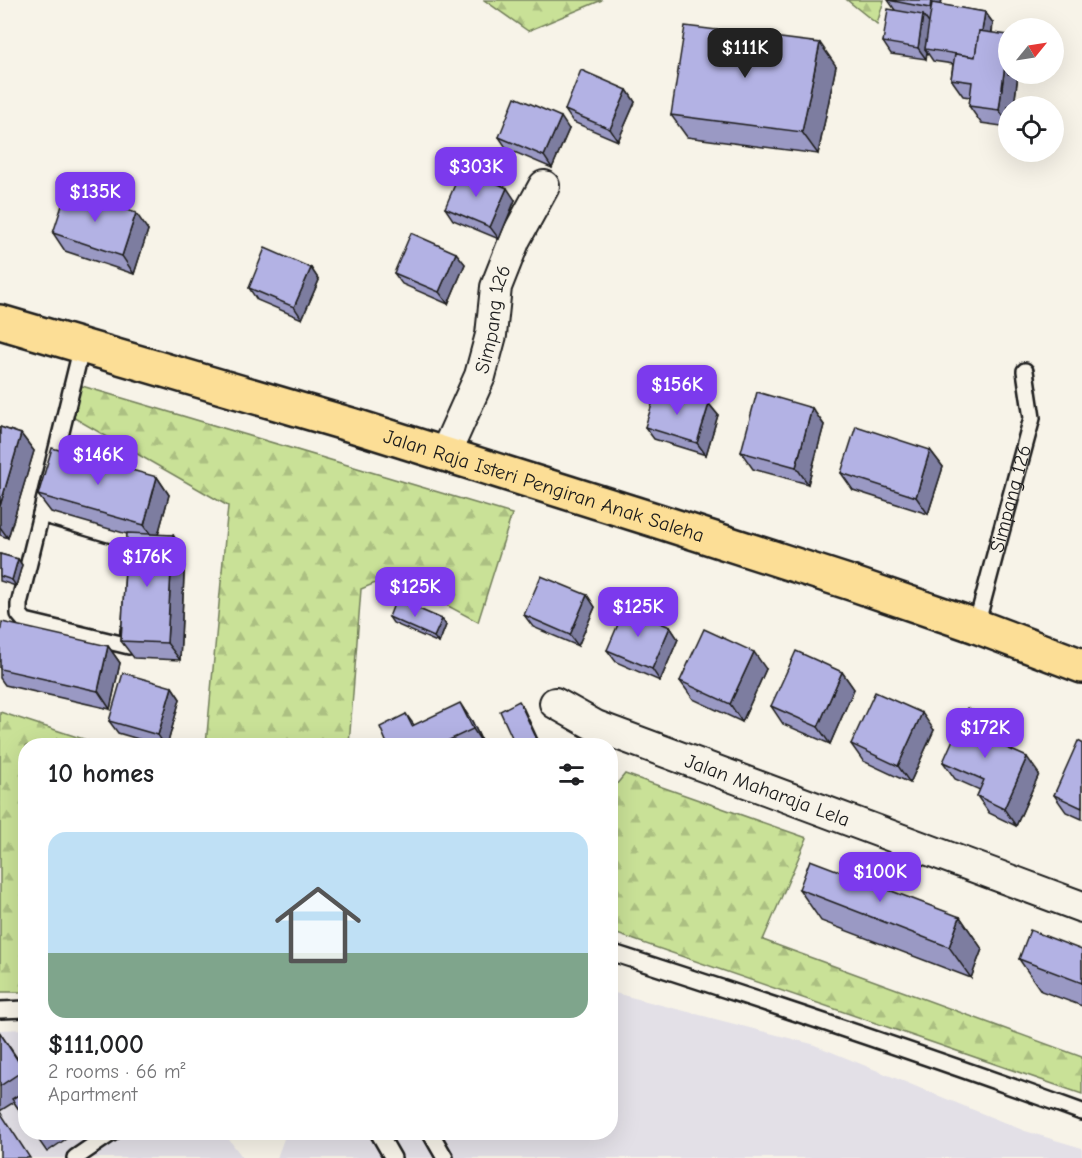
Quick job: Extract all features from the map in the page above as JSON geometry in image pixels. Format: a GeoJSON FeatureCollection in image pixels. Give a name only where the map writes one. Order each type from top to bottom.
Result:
{"type":"FeatureCollection","features":[{"type":"Feature","properties":{"kind":"main road","name":"Jalan Raja Isteri Pengiran Anak Saleha"},"geometry":{"type":"LineString","coordinates":[[0,322],[445,454],[840,580],[976,626],[1082,666]]}},
{"type":"Feature","properties":{"kind":"street","name":"Simpang 126"},"geometry":{"type":"LineString","coordinates":[[445,454],[480,376],[491,335],[496,287],[515,239],[544,186]]}},
{"type":"Feature","properties":{"kind":"street","name":"Jalan Maharaja Lela"},"geometry":{"type":"LineString","coordinates":[[555,703],[596,726],[1082,907]]}},
{"type":"Feature","properties":{"kind":"lane"},"geometry":{"type":"LineString","coordinates":[[82,346],[19,604],[19,614],[25,621],[129,646],[130,611]]}},
{"type":"Feature","properties":{"kind":"lane","name":"Simpang 126"},"geometry":{"type":"LineString","coordinates":[[976,626],[1032,418],[1025,371]]}},
{"type":"Feature","properties":{"kind":"lane"},"geometry":{"type":"LineString","coordinates":[[41,514],[133,541],[132,564]]}},
{"type":"Feature","properties":{"kind":"lane"},"geometry":{"type":"LineString","coordinates":[[618,955],[954,1065],[1082,1112]]}},
{"type":"Feature","properties":{"kind":"lane"},"geometry":{"type":"LineString","coordinates":[[0,1010],[18,1009]]}},
{"type":"Feature","properties":{"kind":"lane"},"geometry":{"type":"LineString","coordinates":[[75,1158],[101,1140]]}},
{"type":"Feature","properties":{"kind":"lane"},"geometry":{"type":"LineString","coordinates":[[383,1140],[393,1158]]}},
{"type":"Feature","properties":{"kind":"lane"},"geometry":{"type":"LineString","coordinates":[[435,1140],[445,1158]]}},
{"type":"Feature","properties":{"kind":"shaded area"},"geometry":{"type":"Polygon","coordinates":[[[618,994],[812,1044],[1025,1131],[1082,1148],[1082,1158],[277,1158],[283,1140],[618,1140],[618,994]]]}},
{"type":"Feature","properties":{"kind":"shaded area"},"geometry":{"type":"Polygon","coordinates":[[[18,1029],[18,1140],[229,1140],[243,1158],[0,1158],[0,1030],[18,1029]]]}},
{"type":"Feature","properties":{"kind":"green space"},"geometry":{"type":"Polygon","coordinates":[[[484,0],[602,0],[528,31],[484,0]]]}},
{"type":"Feature","properties":{"kind":"green space"},"geometry":{"type":"Polygon","coordinates":[[[847,0],[884,0],[877,24],[847,0]]]}},
{"type":"Feature","properties":{"kind":"green space"},"geometry":{"type":"Polygon","coordinates":[[[82,386],[512,514],[478,622],[392,576],[361,589],[350,738],[207,738],[228,506],[69,415],[82,386]]]}},
{"type":"Feature","properties":{"kind":"green space"},"geometry":{"type":"Polygon","coordinates":[[[0,712],[80,738],[18,738],[18,992],[0,992],[0,712]]]}},
{"type":"Feature","properties":{"kind":"green space"},"geometry":{"type":"Polygon","coordinates":[[[625,774],[807,838],[763,940],[1082,1057],[1082,1094],[618,934],[618,782],[625,774]]]}},
{"type":"Feature","properties":{"kind":"building"},"geometry":{"type":"Polygon","coordinates":[[[888,0],[931,0],[930,8],[888,0]]]}},
{"type":"Feature","properties":{"kind":"building"},"geometry":{"type":"Polygon","coordinates":[[[932,3],[985,12],[975,57],[925,49],[932,3]]]}},
{"type":"Feature","properties":{"kind":"building"},"geometry":{"type":"Polygon","coordinates":[[[888,9],[923,15],[918,48],[883,42],[888,9]]]}},
{"type":"Feature","properties":{"kind":"building"},"geometry":{"type":"Polygon","coordinates":[[[685,26],[820,43],[802,132],[671,115],[685,26]]]}},
{"type":"Feature","properties":{"kind":"building"},"geometry":{"type":"Polygon","coordinates":[[[979,31],[998,34],[998,84],[1002,84],[1001,96],[998,96],[998,110],[969,106],[972,82],[951,79],[955,54],[975,57],[979,31]]]}},
{"type":"Feature","properties":{"kind":"building"},"geometry":{"type":"Polygon","coordinates":[[[581,70],[627,90],[610,129],[565,110],[581,70]]]}},
{"type":"Feature","properties":{"kind":"building"},"geometry":{"type":"Polygon","coordinates":[[[515,97],[561,117],[544,156],[499,137],[515,97]]]}},
{"type":"Feature","properties":{"kind":"building"},"geometry":{"type":"Polygon","coordinates":[[[462,168],[507,188],[490,227],[445,208],[462,168]]]}},
{"type":"Feature","properties":{"kind":"building"},"geometry":{"type":"Polygon","coordinates":[[[67,190],[136,213],[122,256],[53,233],[67,190]]]}},
{"type":"Feature","properties":{"kind":"building"},"geometry":{"type":"Polygon","coordinates":[[[411,233],[456,253],[439,292],[394,273],[411,233]]]}},
{"type":"Feature","properties":{"kind":"building"},"geometry":{"type":"Polygon","coordinates":[[[265,248],[311,268],[294,307],[249,288],[265,248]]]}},
{"type":"Feature","properties":{"kind":"building"},"geometry":{"type":"Polygon","coordinates":[[[657,388],[709,404],[697,443],[645,427],[657,388]]]}},
{"type":"Feature","properties":{"kind":"building"},"geometry":{"type":"Polygon","coordinates":[[[757,392],[812,408],[796,467],[741,452],[757,392]]]}},
{"type":"Feature","properties":{"kind":"building"},"geometry":{"type":"Polygon","coordinates":[[[856,426],[930,450],[916,497],[841,473],[856,426]]]}},
{"type":"Feature","properties":{"kind":"building"},"geometry":{"type":"Polygon","coordinates":[[[0,427],[21,434],[0,506],[0,427]]]}},
{"type":"Feature","properties":{"kind":"building"},"geometry":{"type":"Polygon","coordinates":[[[52,448],[157,477],[144,525],[38,495],[52,448]]]}},
{"type":"Feature","properties":{"kind":"building"},"geometry":{"type":"Polygon","coordinates":[[[127,533],[173,535],[167,643],[121,641],[127,533]]]}},
{"type":"Feature","properties":{"kind":"building"},"geometry":{"type":"Polygon","coordinates":[[[0,554],[18,559],[12,580],[0,576],[0,554]]]}},
{"type":"Feature","properties":{"kind":"building"},"geometry":{"type":"Polygon","coordinates":[[[541,576],[587,595],[570,635],[524,615],[541,576]]]}},
{"type":"Feature","properties":{"kind":"building"},"geometry":{"type":"Polygon","coordinates":[[[396,599],[442,619],[434,637],[389,617],[396,599]]]}},
{"type":"Feature","properties":{"kind":"building"},"geometry":{"type":"Polygon","coordinates":[[[625,608],[670,627],[652,669],[607,650],[625,608]]]}},
{"type":"Feature","properties":{"kind":"building"},"geometry":{"type":"Polygon","coordinates":[[[2,622],[108,646],[98,691],[0,669],[2,622]]]}},
{"type":"Feature","properties":{"kind":"building"},"geometry":{"type":"Polygon","coordinates":[[[704,629],[754,652],[730,704],[680,681],[704,629]]]}},
{"type":"Feature","properties":{"kind":"building"},"geometry":{"type":"Polygon","coordinates":[[[796,651],[842,672],[818,727],[771,706],[796,651]]]}},
{"type":"Feature","properties":{"kind":"building"},"geometry":{"type":"Polygon","coordinates":[[[123,673],[172,687],[158,735],[109,721],[123,673]]]}},
{"type":"Feature","properties":{"kind":"building"},"geometry":{"type":"Polygon","coordinates":[[[875,692],[922,713],[898,766],[851,744],[875,692]]]}},
{"type":"Feature","properties":{"kind":"building"},"geometry":{"type":"Polygon","coordinates":[[[519,701],[536,738],[512,738],[500,711],[519,701]]]}},
{"type":"Feature","properties":{"kind":"building"},"geometry":{"type":"Polygon","coordinates":[[[460,703],[473,729],[454,738],[385,738],[380,727],[406,714],[412,726],[460,703]]]}},
{"type":"Feature","properties":{"kind":"building"},"geometry":{"type":"Polygon","coordinates":[[[967,708],[993,720],[985,738],[1027,757],[1004,809],[977,796],[984,780],[943,762],[967,708]]]}},
{"type":"Feature","properties":{"kind":"building"},"geometry":{"type":"Polygon","coordinates":[[[1078,741],[1082,743],[1082,808],[1054,795],[1078,741]]]}},
{"type":"Feature","properties":{"kind":"building"},"geometry":{"type":"Polygon","coordinates":[[[810,860],[960,917],[949,947],[799,889],[810,860]]]}},
{"type":"Feature","properties":{"kind":"building"},"geometry":{"type":"Polygon","coordinates":[[[1030,930],[1082,950],[1082,983],[1019,959],[1030,930]]]}},
{"type":"Feature","properties":{"kind":"building"},"geometry":{"type":"Polygon","coordinates":[[[0,1033],[18,1061],[18,1074],[0,1086],[0,1033]]]}},
{"type":"Feature","properties":{"kind":"building"},"geometry":{"type":"Polygon","coordinates":[[[18,1095],[18,1108],[12,1099],[18,1095]]]}},
{"type":"Feature","properties":{"kind":"building"},"geometry":{"type":"Polygon","coordinates":[[[0,1112],[30,1158],[0,1158],[0,1112]]]}}]}
